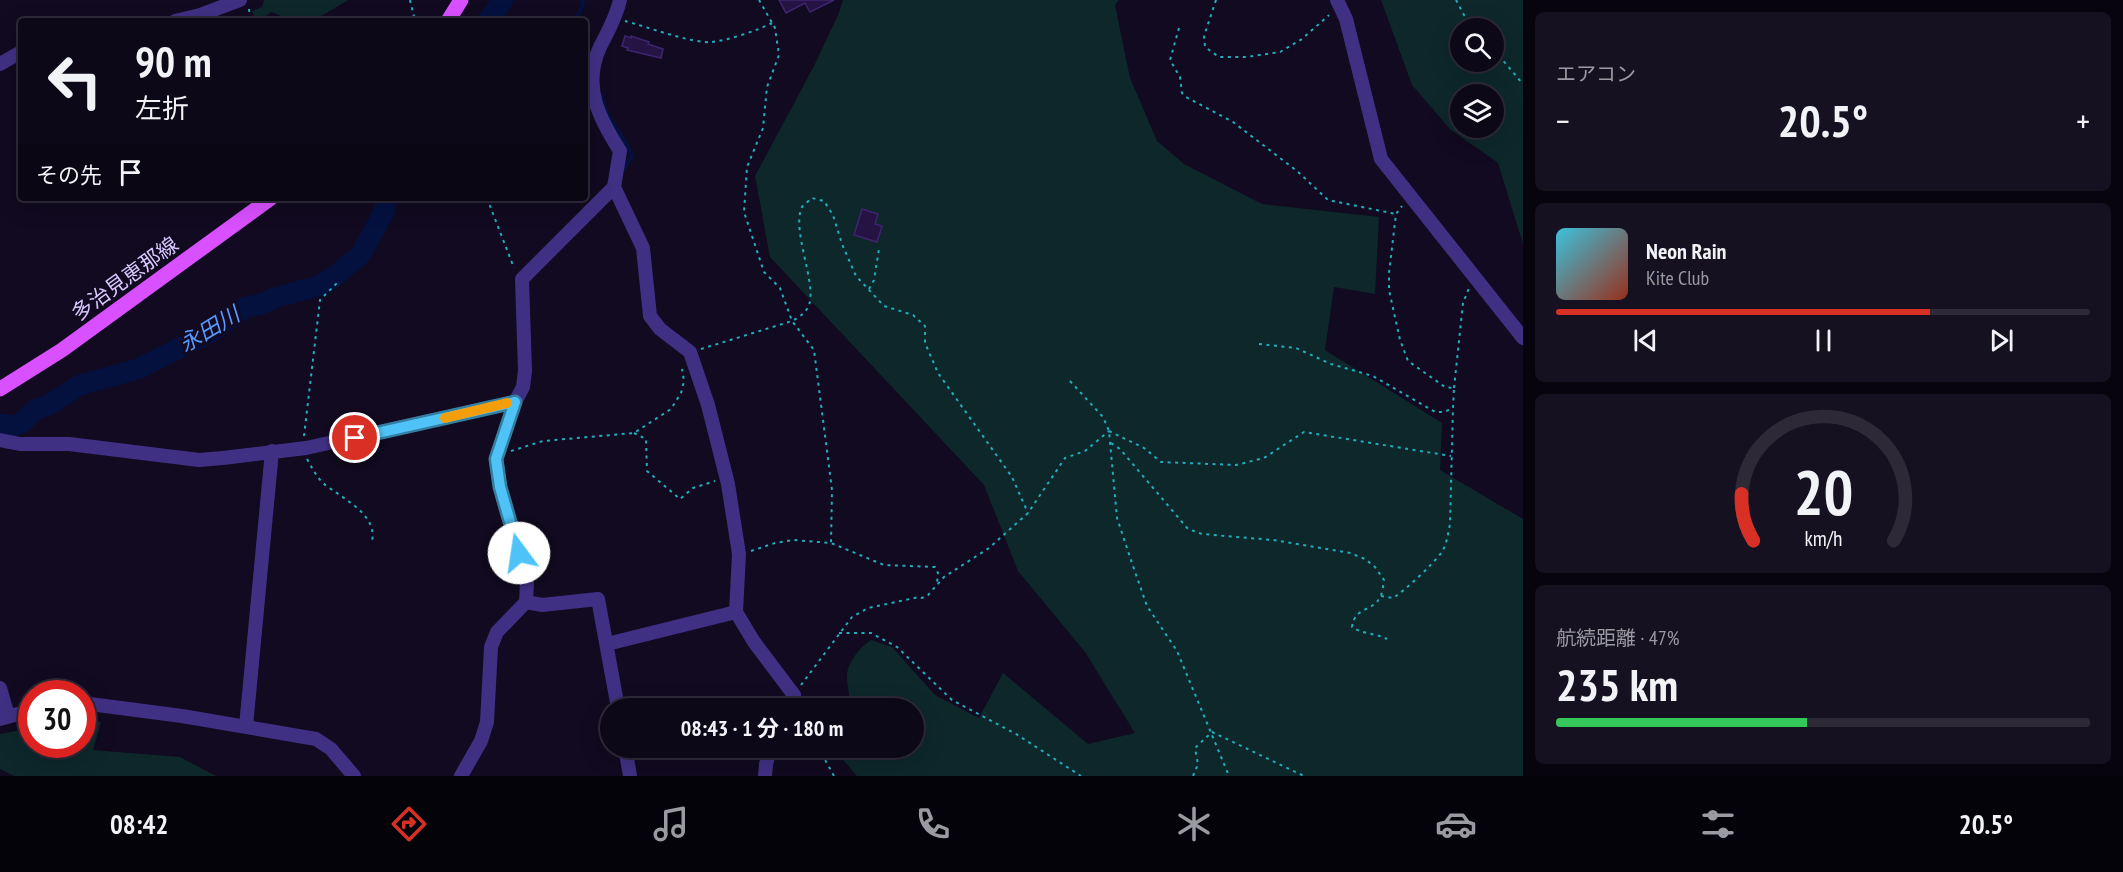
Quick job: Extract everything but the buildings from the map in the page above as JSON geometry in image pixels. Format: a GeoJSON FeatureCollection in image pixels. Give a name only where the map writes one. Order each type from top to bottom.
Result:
{"type":"FeatureCollection","features":[{"type":"Feature","properties":{"kind":"main road"},"geometry":{"type":"LineString","coordinates":[[450,18],[461,0]]}},
{"type":"Feature","properties":{"kind":"main road","name":"多治見恵那線"},"geometry":{"type":"LineString","coordinates":[[0,389],[62,350],[267,201]]}},
{"type":"Feature","properties":{"kind":"street"},"geometry":{"type":"LineString","coordinates":[[188,18],[240,0]]}},
{"type":"Feature","properties":{"kind":"street"},"geometry":{"type":"LineString","coordinates":[[620,0],[615,18],[600,48],[593,72],[593,96],[606,129],[620,151],[614,187],[642,248],[650,316],[660,329],[692,356],[708,405],[726,478],[739,554],[736,612],[754,642],[794,695],[792,698]]}},
{"type":"Feature","properties":{"kind":"street"},"geometry":{"type":"LineString","coordinates":[[1339,3],[1346,19],[1381,159],[1523,338]]}},
{"type":"Feature","properties":{"kind":"street"},"geometry":{"type":"LineString","coordinates":[[0,64],[18,54]]}},
{"type":"Feature","properties":{"kind":"street"},"geometry":{"type":"LineString","coordinates":[[461,776],[481,741],[487,722],[490,647],[497,632],[526,602],[527,582],[500,487],[496,459],[515,402],[523,387],[525,370],[522,279],[614,187]]}},
{"type":"Feature","properties":{"kind":"street"},"geometry":{"type":"LineString","coordinates":[[0,440],[20,444],[69,444],[199,460],[304,448],[515,402]]}},
{"type":"Feature","properties":{"kind":"street"},"geometry":{"type":"LineString","coordinates":[[246,726],[272,451]]}},
{"type":"Feature","properties":{"kind":"street"},"geometry":{"type":"LineString","coordinates":[[526,602],[542,605],[598,599],[616,698]]}},
{"type":"Feature","properties":{"kind":"street"},"geometry":{"type":"LineString","coordinates":[[608,644],[736,612]]}},
{"type":"Feature","properties":{"kind":"street"},"geometry":{"type":"LineString","coordinates":[[0,688],[4,718]]}},
{"type":"Feature","properties":{"kind":"street"},"geometry":{"type":"LineString","coordinates":[[96,705],[301,735],[323,742],[354,776]]}},
{"type":"Feature","properties":{"kind":"street"},"geometry":{"type":"LineString","coordinates":[[627,758],[630,776]]}},
{"type":"Feature","properties":{"kind":"street"},"geometry":{"type":"LineString","coordinates":[[765,776],[768,758]]}},
{"type":"Feature","properties":{"kind":"path"},"geometry":{"type":"LineString","coordinates":[[248,0],[250,18]]}},
{"type":"Feature","properties":{"kind":"path"},"geometry":{"type":"LineString","coordinates":[[410,0],[414,18]]}},
{"type":"Feature","properties":{"kind":"path"},"geometry":{"type":"LineString","coordinates":[[759,0],[776,28],[778,55],[767,87],[763,128],[747,167],[744,212],[764,272],[780,288],[792,321],[814,350],[832,490],[831,543]]}},
{"type":"Feature","properties":{"kind":"path"},"geometry":{"type":"LineString","coordinates":[[1216,0],[1204,36],[1205,47],[1219,57],[1246,57],[1280,52],[1302,39],[1339,3]]}},
{"type":"Feature","properties":{"kind":"path"},"geometry":{"type":"LineString","coordinates":[[1456,0],[1467,18]]}},
{"type":"Feature","properties":{"kind":"path"},"geometry":{"type":"LineString","coordinates":[[615,18],[710,43],[763,28],[772,23]]}},
{"type":"Feature","properties":{"kind":"path"},"geometry":{"type":"LineString","coordinates":[[1179,28],[1170,60],[1180,77],[1182,93],[1233,122],[1297,171],[1328,200],[1396,214]]}},
{"type":"Feature","properties":{"kind":"path"},"geometry":{"type":"LineString","coordinates":[[1504,62],[1523,84]]}},
{"type":"Feature","properties":{"kind":"path"},"geometry":{"type":"LineString","coordinates":[[1410,195],[1396,214],[1389,290],[1400,340],[1408,361],[1445,387],[1454,388]]}},
{"type":"Feature","properties":{"kind":"path"},"geometry":{"type":"LineString","coordinates":[[499,448],[513,451],[543,441],[634,433],[671,409],[684,381],[681,370],[692,356],[792,321],[802,315],[809,304],[799,222],[802,206],[812,198],[824,201],[833,215],[842,244],[856,276],[884,306],[913,315],[925,326],[925,343],[938,373],[1012,477],[1028,513]]}},
{"type":"Feature","properties":{"kind":"path"},"geometry":{"type":"LineString","coordinates":[[488,201],[514,268],[522,279]]}},
{"type":"Feature","properties":{"kind":"path"},"geometry":{"type":"LineString","coordinates":[[869,290],[874,280],[879,249]]}},
{"type":"Feature","properties":{"kind":"path"},"geometry":{"type":"LineString","coordinates":[[1381,596],[1394,598],[1402,593],[1442,552],[1448,539],[1454,388],[1463,303],[1476,278]]}},
{"type":"Feature","properties":{"kind":"path"},"geometry":{"type":"LineString","coordinates":[[339,281],[320,300],[304,448],[308,460],[321,480],[366,519],[372,530],[372,541]]}},
{"type":"Feature","properties":{"kind":"path"},"geometry":{"type":"LineString","coordinates":[[1259,344],[1296,348],[1331,364],[1373,376],[1435,412],[1444,412],[1453,408]]}},
{"type":"Feature","properties":{"kind":"path"},"geometry":{"type":"LineString","coordinates":[[1070,381],[1103,417],[1109,430],[1117,518],[1132,566],[1147,606],[1177,651],[1229,776]]}},
{"type":"Feature","properties":{"kind":"path"},"geometry":{"type":"LineString","coordinates":[[794,695],[852,617],[868,608],[928,595],[944,577],[989,548],[1028,513],[1065,458],[1085,451],[1109,430]]}},
{"type":"Feature","properties":{"kind":"path"},"geometry":{"type":"LineString","coordinates":[[1109,430],[1144,448],[1161,462],[1236,465],[1250,463],[1264,458],[1304,432],[1451,456]]}},
{"type":"Feature","properties":{"kind":"path"},"geometry":{"type":"LineString","coordinates":[[634,433],[646,439],[648,471],[680,499],[693,488],[726,478]]}},
{"type":"Feature","properties":{"kind":"path"},"geometry":{"type":"LineString","coordinates":[[1111,443],[1120,449],[1188,529],[1202,534],[1273,540],[1350,553],[1365,559],[1376,567],[1384,580],[1381,596],[1373,606],[1360,611],[1353,618],[1352,627],[1359,632],[1379,635],[1387,639]]}},
{"type":"Feature","properties":{"kind":"path"},"geometry":{"type":"LineString","coordinates":[[739,554],[793,540],[831,543],[884,565],[935,567],[938,573],[937,585]]}},
{"type":"Feature","properties":{"kind":"path"},"geometry":{"type":"LineString","coordinates":[[839,633],[871,633],[897,647],[952,700],[1017,734],[1081,776]]}},
{"type":"Feature","properties":{"kind":"path"},"geometry":{"type":"LineString","coordinates":[[1193,776],[1198,765],[1195,748],[1212,732]]}},
{"type":"Feature","properties":{"kind":"path"},"geometry":{"type":"LineString","coordinates":[[1212,732],[1304,776]]}},
{"type":"Feature","properties":{"kind":"path"},"geometry":{"type":"LineString","coordinates":[[824,758],[834,776]]}},
{"type":"Feature","properties":{"kind":"green space"},"geometry":{"type":"Polygon","coordinates":[[[264,0],[348,0],[318,18],[282,18],[271,12],[264,18],[254,18],[252,11],[262,7],[264,0]]]}},
{"type":"Feature","properties":{"kind":"green space"},"geometry":{"type":"Polygon","coordinates":[[[843,0],[1119,0],[1115,5],[1130,78],[1157,141],[1184,164],[1262,204],[1379,217],[1375,294],[1334,287],[1325,350],[1442,423],[1440,470],[1523,519],[1523,776],[857,776],[842,758],[924,758],[924,698],[849,698],[847,675],[850,665],[859,651],[871,640],[892,647],[935,695],[979,718],[1003,673],[1088,744],[1135,733],[1085,652],[1018,571],[984,485],[770,257],[755,176],[814,66],[843,0]]]}},
{"type":"Feature","properties":{"kind":"green space"},"geometry":{"type":"Polygon","coordinates":[[[1381,0],[1523,0],[1523,244],[1498,163],[1463,138],[1504,138],[1504,84],[1450,84],[1450,129],[1412,85],[1381,0]]]}},
{"type":"Feature","properties":{"kind":"green space"},"geometry":{"type":"Polygon","coordinates":[[[96,721],[101,722],[96,740],[96,721]]]}},
{"type":"Feature","properties":{"kind":"green space"},"geometry":{"type":"Polygon","coordinates":[[[18,731],[18,758],[96,758],[96,750],[180,757],[216,776],[14,776],[0,769],[0,734],[18,731]]]}},
{"type":"Feature","properties":{"kind":"waterway","name":"永田川"},"geometry":{"type":"LineString","coordinates":[[490,18],[503,0]]}},
{"type":"Feature","properties":{"kind":"waterway"},"geometry":{"type":"LineString","coordinates":[[576,18],[583,5],[582,0]]}},
{"type":"Feature","properties":{"kind":"waterway"},"geometry":{"type":"LineString","coordinates":[[602,96],[607,112],[632,156],[621,173]]}},
{"type":"Feature","properties":{"kind":"waterway","name":"永田川"},"geometry":{"type":"LineString","coordinates":[[0,424],[12,426],[22,423],[36,409],[49,405],[80,385],[138,369],[213,331],[246,307],[321,285],[361,254],[384,212],[386,201]]}},
{"type":"Feature","properties":{"kind":"slow traffic"},"geometry":{"type":"LineString","coordinates":[[445,418],[507,403]]}},
{"type":"Feature","properties":{"kind":"route"},"geometry":{"type":"LineString","coordinates":[[355,438],[515,402],[496,459],[500,487],[519,553]]}}]}
